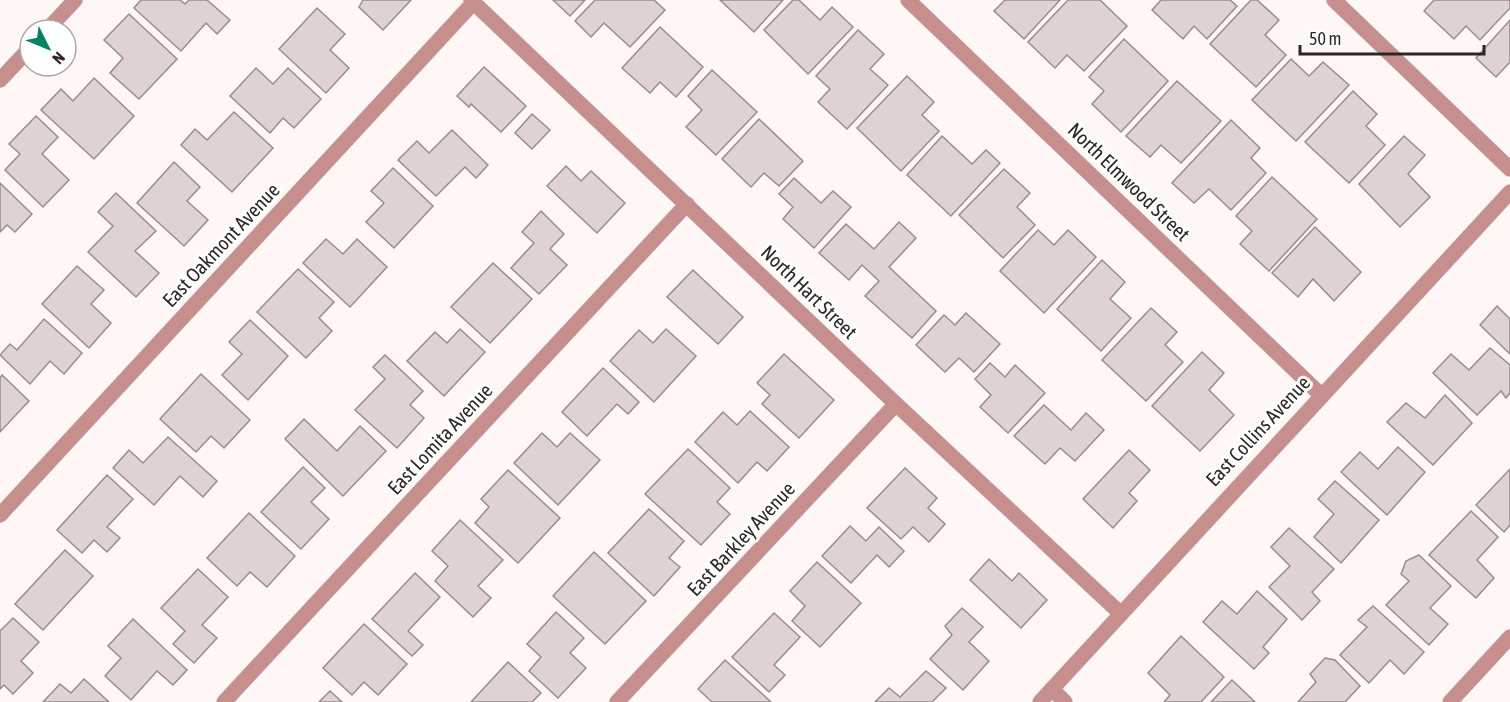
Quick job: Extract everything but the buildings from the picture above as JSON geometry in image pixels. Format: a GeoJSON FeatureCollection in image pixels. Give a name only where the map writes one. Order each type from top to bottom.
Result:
{"type":"FeatureCollection","features":[{"type":"Feature","properties":{"kind":"street"},"geometry":{"type":"LineString","coordinates":[[58,18],[75,0]]}},
{"type":"Feature","properties":{"kind":"street","name":"North Elmwood Street"},"geometry":{"type":"LineString","coordinates":[[908,0],[1321,395]]}},
{"type":"Feature","properties":{"kind":"street"},"geometry":{"type":"LineString","coordinates":[[1334,0],[1510,169]]}},
{"type":"Feature","properties":{"kind":"street","name":"North Hart Street"},"geometry":{"type":"LineString","coordinates":[[473,1],[896,404],[1120,612]]}},
{"type":"Feature","properties":{"kind":"street","name":"East Oakmont Avenue"},"geometry":{"type":"LineString","coordinates":[[0,515],[473,1]]}},
{"type":"Feature","properties":{"kind":"street"},"geometry":{"type":"LineString","coordinates":[[0,80],[18,61]]}},
{"type":"Feature","properties":{"kind":"street","name":"East Collins Avenue"},"geometry":{"type":"LineString","coordinates":[[1040,702],[1120,612],[1510,192]]}},
{"type":"Feature","properties":{"kind":"street","name":"East Lomita Avenue"},"geometry":{"type":"LineString","coordinates":[[224,702],[687,204]]}},
{"type":"Feature","properties":{"kind":"street","name":"East Barkley Avenue"},"geometry":{"type":"LineString","coordinates":[[617,702],[896,404]]}},
{"type":"Feature","properties":{"kind":"street"},"geometry":{"type":"LineString","coordinates":[[1450,702],[1510,637]]}},
{"type":"Feature","properties":{"kind":"street"},"geometry":{"type":"LineString","coordinates":[[1052,689],[1065,702]]}}]}
